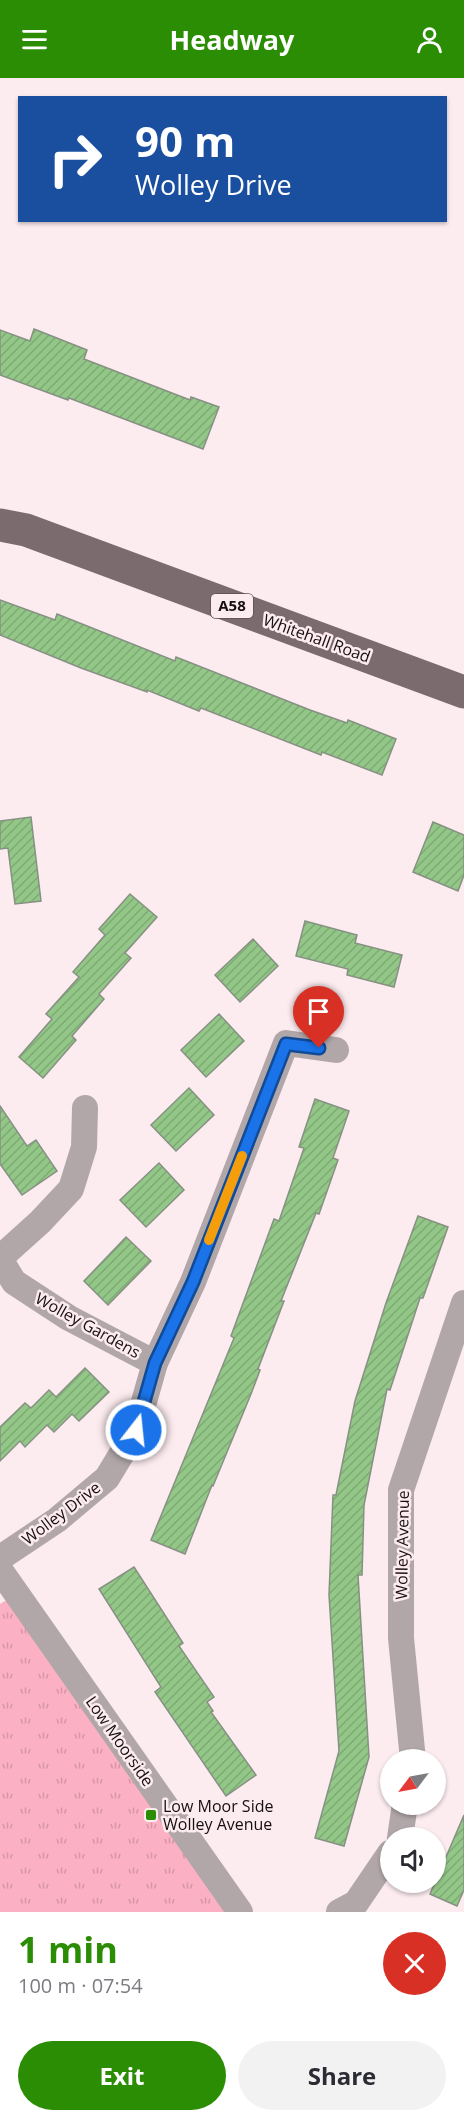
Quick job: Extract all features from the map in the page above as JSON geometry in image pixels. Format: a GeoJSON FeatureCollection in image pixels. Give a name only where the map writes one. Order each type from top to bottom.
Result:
{"type":"FeatureCollection","features":[{"type":"Feature","properties":{"kind":"main road","name":"Whitehall Road"},"geometry":{"type":"LineString","coordinates":[[0,525],[26,530],[464,692]]}},
{"type":"Feature","properties":{"kind":"street","name":"Wolley Drive"},"geometry":{"type":"LineString","coordinates":[[0,1558],[57,1520],[107,1478],[136,1430],[155,1363],[193,1282],[286,1044],[336,1050]]}},
{"type":"Feature","properties":{"kind":"street"},"geometry":{"type":"LineString","coordinates":[[0,1259],[71,1189],[84,1147],[85,1108]]}},
{"type":"Feature","properties":{"kind":"street","name":"Wolley Gardens"},"geometry":{"type":"LineString","coordinates":[[0,1259],[14,1282],[69,1318],[155,1363]]}},
{"type":"Feature","properties":{"kind":"street","name":"Wolley Avenue"},"geometry":{"type":"LineString","coordinates":[[411,1749],[400,1638],[401,1490],[464,1303]]}},
{"type":"Feature","properties":{"kind":"street","name":"Low Moorside"},"geometry":{"type":"LineString","coordinates":[[0,1570],[240,1912]]}},
{"type":"Feature","properties":{"kind":"street"},"geometry":{"type":"LineString","coordinates":[[339,1912],[356,1902],[380,1867]]}},
{"type":"Feature","properties":{"kind":"green space"},"geometry":{"type":"Polygon","coordinates":[[[17,1594],[240,1912],[0,1912],[0,1604],[17,1594]]]}},
{"type":"Feature","properties":{"kind":"building"},"geometry":{"type":"Polygon","coordinates":[[[34,329],[87,350],[84,359],[190,400],[191,397],[219,407],[203,449],[69,398],[68,400],[0,375],[0,330],[30,341],[34,329]]]}},
{"type":"Feature","properties":{"kind":"building"},"geometry":{"type":"Polygon","coordinates":[[[0,600],[55,620],[57,614],[175,661],[176,657],[310,710],[347,723],[348,720],[396,739],[382,775],[322,752],[321,755],[201,708],[199,711],[147,690],[147,692],[81,668],[0,635],[0,600]]]}},
{"type":"Feature","properties":{"kind":"building"},"geometry":{"type":"Polygon","coordinates":[[[31,817],[41,901],[15,904],[8,848],[0,849],[0,821],[31,817]]]}},
{"type":"Feature","properties":{"kind":"building"},"geometry":{"type":"Polygon","coordinates":[[[433,822],[464,835],[464,875],[458,891],[413,872],[433,822]]]}},
{"type":"Feature","properties":{"kind":"building"},"geometry":{"type":"Polygon","coordinates":[[[130,894],[157,917],[125,953],[131,958],[99,994],[104,999],[72,1036],[76,1040],[43,1078],[19,1057],[52,1019],[46,1014],[79,977],[73,972],[105,935],[99,929],[130,894]]]}},
{"type":"Feature","properties":{"kind":"building"},"geometry":{"type":"Polygon","coordinates":[[[305,921],[357,935],[355,943],[402,955],[394,987],[347,975],[348,969],[296,956],[305,921]]]}},
{"type":"Feature","properties":{"kind":"building"},"geometry":{"type":"Polygon","coordinates":[[[253,939],[278,966],[240,1002],[215,975],[253,939]]]}},
{"type":"Feature","properties":{"kind":"building"},"geometry":{"type":"Polygon","coordinates":[[[219,1014],[244,1041],[206,1077],[181,1050],[219,1014]]]}},
{"type":"Feature","properties":{"kind":"building"},"geometry":{"type":"Polygon","coordinates":[[[189,1088],[214,1115],[176,1151],[151,1125],[189,1088]]]}},
{"type":"Feature","properties":{"kind":"building"},"geometry":{"type":"Polygon","coordinates":[[[315,1099],[349,1111],[333,1158],[338,1160],[319,1214],[316,1213],[281,1301],[284,1301],[251,1394],[185,1554],[151,1540],[234,1338],[231,1336],[274,1219],[279,1221],[304,1148],[299,1147],[315,1099]]]}},
{"type":"Feature","properties":{"kind":"building"},"geometry":{"type":"Polygon","coordinates":[[[0,1106],[27,1146],[36,1140],[57,1171],[22,1195],[0,1164],[0,1106]]]}},
{"type":"Feature","properties":{"kind":"building"},"geometry":{"type":"Polygon","coordinates":[[[159,1163],[184,1190],[146,1227],[120,1200],[159,1163]]]}},
{"type":"Feature","properties":{"kind":"building"},"geometry":{"type":"Polygon","coordinates":[[[418,1216],[448,1227],[423,1298],[420,1298],[390,1390],[387,1389],[364,1505],[362,1575],[358,1575],[369,1757],[344,1846],[315,1838],[339,1751],[329,1595],[333,1495],[336,1495],[355,1401],[386,1303],[418,1216]]]}},
{"type":"Feature","properties":{"kind":"building"},"geometry":{"type":"Polygon","coordinates":[[[126,1237],[151,1261],[108,1305],[84,1281],[126,1237]]]}},
{"type":"Feature","properties":{"kind":"building"},"geometry":{"type":"Polygon","coordinates":[[[85,1368],[109,1392],[79,1421],[72,1414],[54,1432],[47,1425],[25,1447],[20,1441],[0,1461],[0,1427],[25,1403],[31,1408],[49,1390],[56,1397],[85,1368]]]}},
{"type":"Feature","properties":{"kind":"building"},"geometry":{"type":"Polygon","coordinates":[[[134,1567],[183,1643],[179,1646],[214,1697],[207,1702],[213,1711],[211,1712],[256,1775],[226,1796],[155,1692],[161,1687],[99,1589],[134,1567]]]}},
{"type":"Feature","properties":{"kind":"building"},"geometry":{"type":"Polygon","coordinates":[[[464,1815],[464,1890],[457,1906],[430,1894],[446,1893],[446,1857],[464,1815]]]}},
{"type":"Feature","properties":{"kind":"slow traffic"},"geometry":{"type":"LineString","coordinates":[[209,1240],[242,1156]]}},
{"type":"Feature","properties":{"kind":"place","name":"Low Moor Side Wolley Avenue"},"geometry":{"type":"Point","coordinates":[151,1815]}},
{"type":"Feature","properties":{"kind":"route"},"geometry":{"type":"LineString","coordinates":[[136,1430],[155,1363],[193,1282],[286,1044],[319,1048]]}}]}
